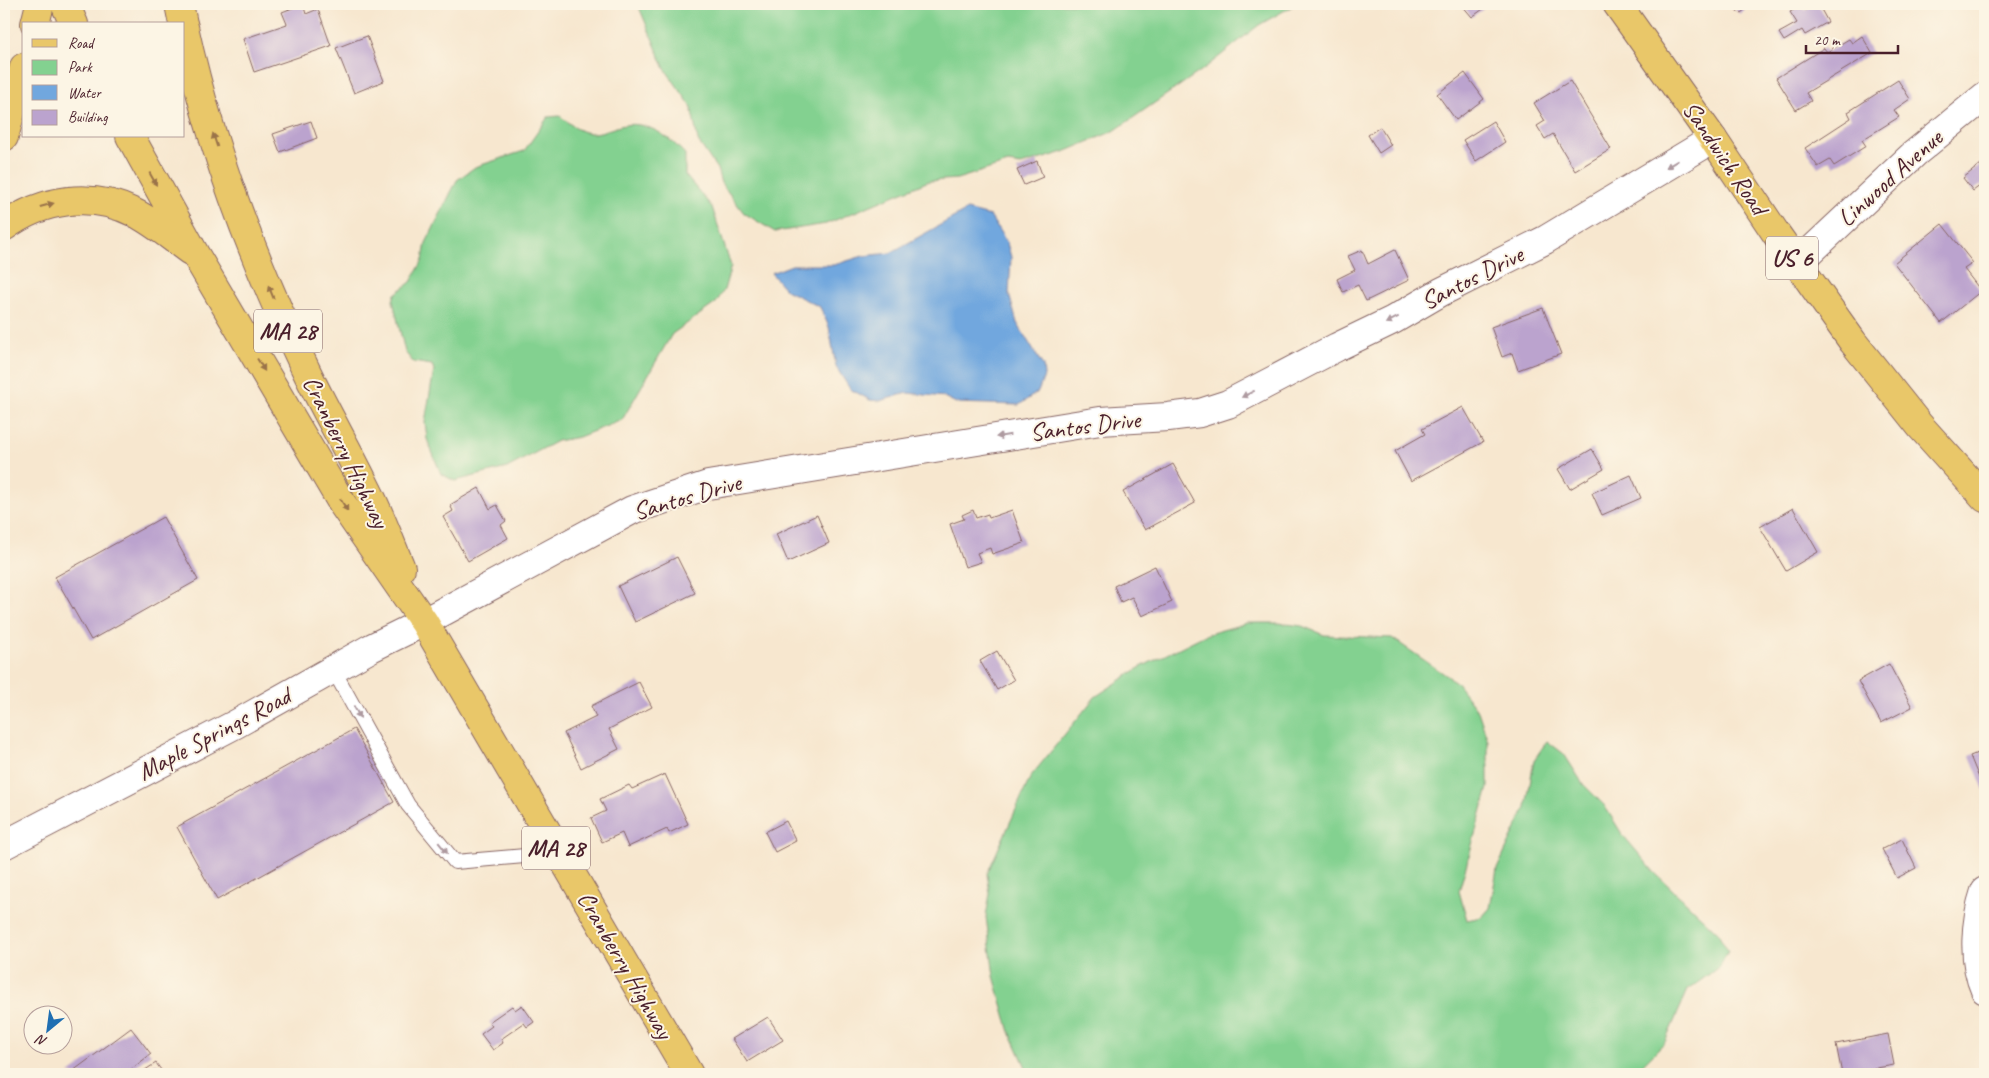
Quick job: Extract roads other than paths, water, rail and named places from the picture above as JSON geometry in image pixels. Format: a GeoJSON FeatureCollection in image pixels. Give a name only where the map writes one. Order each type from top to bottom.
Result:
{"type":"FeatureCollection","features":[{"type":"Feature","properties":{"kind":"main road"},"geometry":{"type":"LineString","coordinates":[[36,22],[40,4]]}},
{"type":"Feature","properties":{"kind":"main road"},"geometry":{"type":"LineString","coordinates":[[65,4],[73,22]]}},
{"type":"Feature","properties":{"kind":"main road","name":"Cranberry Highway"},"geometry":{"type":"LineString","coordinates":[[179,4],[182,22]]}},
{"type":"Feature","properties":{"kind":"main road","name":"Sandwich Road"},"geometry":{"type":"LineString","coordinates":[[1617,4],[1853,342],[1891,392],[1951,462],[1985,498]]}},
{"type":"Feature","properties":{"kind":"main road","name":"Cranberry Highway"},"geometry":{"type":"LineString","coordinates":[[185,33],[204,105],[225,171],[272,295],[303,366],[369,492],[424,622]]}},
{"type":"Feature","properties":{"kind":"main road"},"geometry":{"type":"LineString","coordinates":[[4,136],[22,74]]}},
{"type":"Feature","properties":{"kind":"main road","name":"Cranberry Highway"},"geometry":{"type":"LineString","coordinates":[[131,138],[195,254],[344,505],[424,622],[689,1074]]}},
{"type":"Feature","properties":{"kind":"main road"},"geometry":{"type":"LineString","coordinates":[[4,227],[22,214],[43,205],[65,200],[91,201],[118,206],[135,214],[195,254]]}},
{"type":"Feature","properties":{"kind":"street","name":"Linwood Avenue"},"geometry":{"type":"LineString","coordinates":[[1797,264],[1914,154],[1985,96]]}},
{"type":"Feature","properties":{"kind":"street","name":"Santos Drive"},"geometry":{"type":"LineString","coordinates":[[424,622],[632,510],[708,485],[1100,422],[1200,413],[1228,404],[1393,320],[1441,292],[1546,240],[1713,139]]}},
{"type":"Feature","properties":{"kind":"street","name":"Maple Springs Road"},"geometry":{"type":"LineString","coordinates":[[4,845],[236,724],[370,648],[424,622]]}},
{"type":"Feature","properties":{"kind":"street"},"geometry":{"type":"LineString","coordinates":[[1985,891],[1977,925],[1979,972],[1985,990]]}},
{"type":"Feature","properties":{"kind":"lane"},"geometry":{"type":"LineString","coordinates":[[333,669],[408,805],[455,862],[559,853]]}},
{"type":"Feature","properties":{"kind":"water"},"geometry":{"type":"Polygon","coordinates":[[[967,210],[990,216],[1007,243],[1011,257],[1009,294],[1017,323],[1043,366],[1044,376],[1038,392],[1019,405],[956,403],[944,397],[907,393],[880,401],[870,400],[850,389],[836,367],[829,327],[820,307],[786,290],[771,273],[792,265],[834,265],[863,256],[890,253],[967,210]]]}}]}
